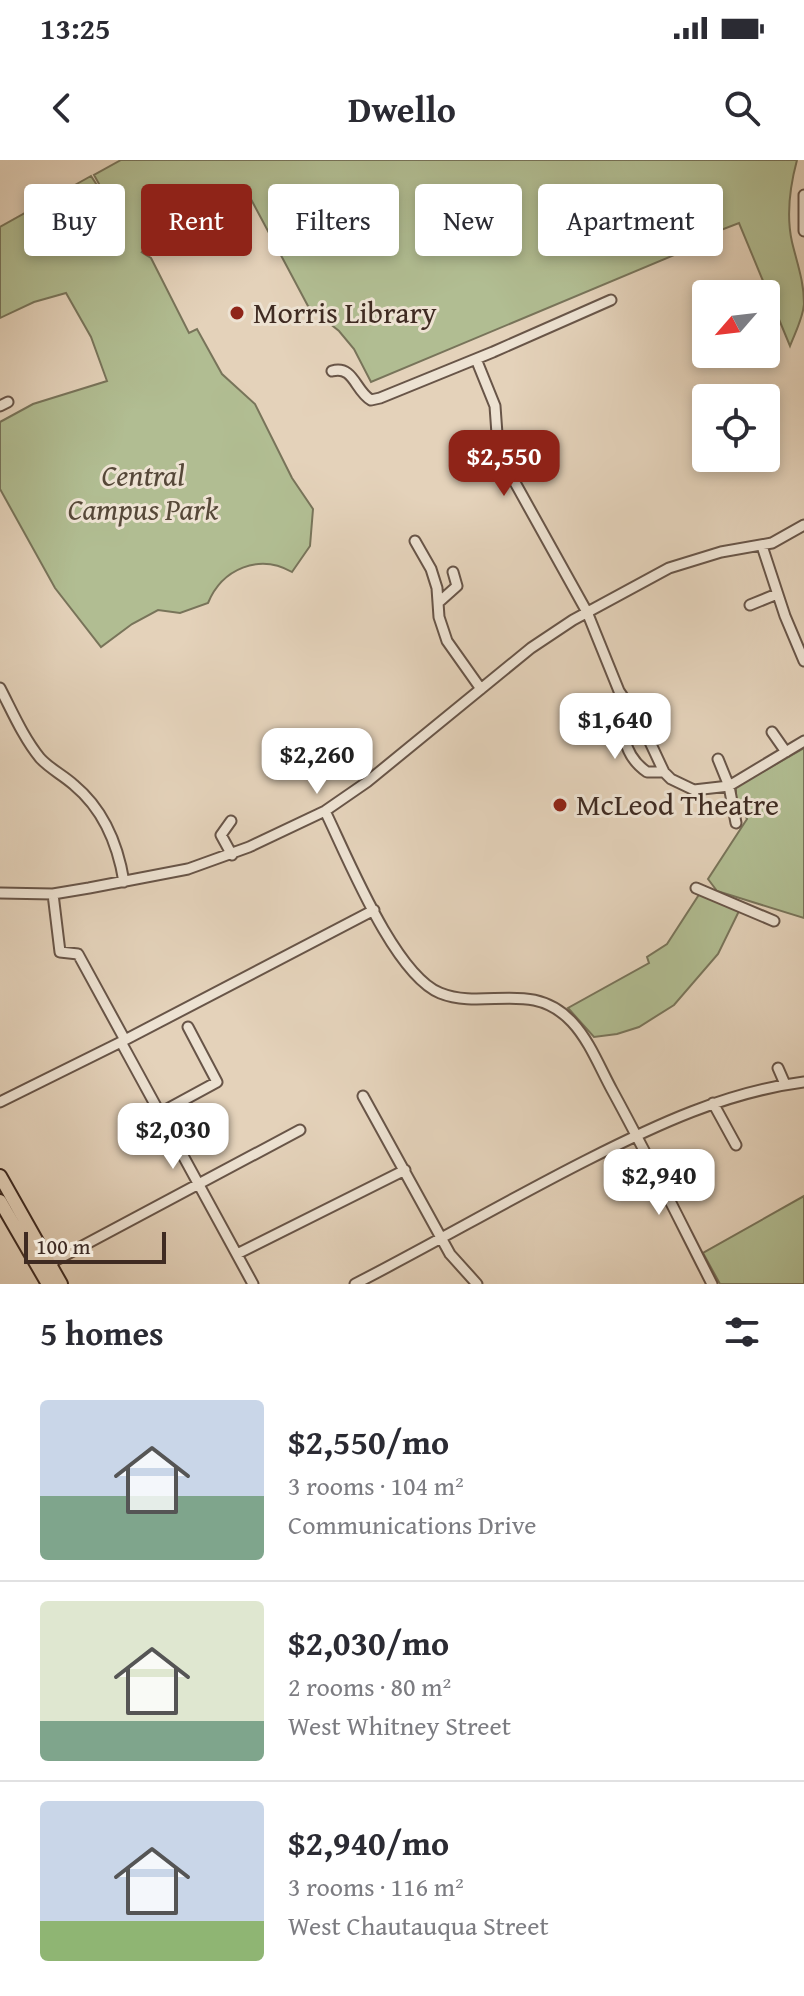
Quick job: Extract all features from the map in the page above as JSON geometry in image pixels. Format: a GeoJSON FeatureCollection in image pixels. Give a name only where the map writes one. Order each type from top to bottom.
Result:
{"type":"FeatureCollection","features":[{"type":"Feature","properties":{"kind":"main road"},"geometry":{"type":"LineString","coordinates":[[0,1176],[52,1282]]}},
{"type":"Feature","properties":{"kind":"main road"},"geometry":{"type":"LineString","coordinates":[[0,1201],[44,1267]]}},
{"type":"Feature","properties":{"kind":"street"},"geometry":{"type":"LineString","coordinates":[[804,195],[804,231]]}},
{"type":"Feature","properties":{"kind":"street"},"geometry":{"type":"LineString","coordinates":[[332,371],[346,371],[353,377],[363,396],[371,400],[476,359],[611,300]]}},
{"type":"Feature","properties":{"kind":"street"},"geometry":{"type":"LineString","coordinates":[[476,359],[495,406],[498,448],[503,461],[587,612],[624,700],[642,725],[664,772],[671,779],[694,790],[729,786],[804,741]]}},
{"type":"Feature","properties":{"kind":"street"},"geometry":{"type":"LineString","coordinates":[[0,893],[53,894],[188,869],[232,855],[325,811],[407,752],[531,648],[587,612],[669,568],[721,552],[762,546],[804,525]]}},
{"type":"Feature","properties":{"kind":"street"},"geometry":{"type":"LineString","coordinates":[[415,541],[431,569],[437,588],[439,617],[447,641],[481,689]]}},
{"type":"Feature","properties":{"kind":"street"},"geometry":{"type":"LineString","coordinates":[[762,546],[804,661]]}},
{"type":"Feature","properties":{"kind":"street"},"geometry":{"type":"LineString","coordinates":[[438,603],[457,586],[453,572]]}},
{"type":"Feature","properties":{"kind":"street"},"geometry":{"type":"LineString","coordinates":[[750,605],[777,594]]}},
{"type":"Feature","properties":{"kind":"street"},"geometry":{"type":"LineString","coordinates":[[0,688],[39,756],[74,784],[102,818],[113,838],[124,882]]}},
{"type":"Feature","properties":{"kind":"street"},"geometry":{"type":"LineString","coordinates":[[624,700],[622,730],[633,760],[647,772],[664,772]]}},
{"type":"Feature","properties":{"kind":"street"},"geometry":{"type":"LineString","coordinates":[[772,732],[786,752]]}},
{"type":"Feature","properties":{"kind":"street"},"geometry":{"type":"LineString","coordinates":[[718,759],[729,786],[736,823]]}},
{"type":"Feature","properties":{"kind":"street"},"geometry":{"type":"LineString","coordinates":[[325,811],[374,910],[402,960],[418,978],[439,992],[476,999],[526,997],[551,1006],[573,1022],[637,1135],[712,1284]]}},
{"type":"Feature","properties":{"kind":"street"},"geometry":{"type":"LineString","coordinates":[[231,821],[221,835],[232,855]]}},
{"type":"Feature","properties":{"kind":"street"},"geometry":{"type":"LineString","coordinates":[[696,888],[774,921]]}},
{"type":"Feature","properties":{"kind":"street"},"geometry":{"type":"LineString","coordinates":[[53,894],[60,952],[78,954],[253,1284]]}},
{"type":"Feature","properties":{"kind":"street"},"geometry":{"type":"LineString","coordinates":[[0,1102],[374,910]]}},
{"type":"Feature","properties":{"kind":"street"},"geometry":{"type":"LineString","coordinates":[[160,1113],[217,1082],[188,1027]]}},
{"type":"Feature","properties":{"kind":"street"},"geometry":{"type":"LineString","coordinates":[[778,1068],[785,1084]]}},
{"type":"Feature","properties":{"kind":"street"},"geometry":{"type":"LineString","coordinates":[[355,1284],[637,1135],[713,1103],[804,1082]]}},
{"type":"Feature","properties":{"kind":"street"},"geometry":{"type":"LineString","coordinates":[[363,1096],[450,1254],[477,1284]]}},
{"type":"Feature","properties":{"kind":"street"},"geometry":{"type":"LineString","coordinates":[[713,1103],[736,1145]]}},
{"type":"Feature","properties":{"kind":"street"},"geometry":{"type":"LineString","coordinates":[[44,1267],[300,1130]]}},
{"type":"Feature","properties":{"kind":"street"},"geometry":{"type":"LineString","coordinates":[[237,1254],[405,1170]]}},
{"type":"Feature","properties":{"kind":"green space","name":"Central Campus Park"},"geometry":{"type":"Polygon","coordinates":[[[121,160],[797,160],[789,221],[804,304],[790,346],[780,322],[780,280],[763,280],[739,223],[723,229],[723,184],[538,184],[538,256],[672,256],[371,382],[354,349],[339,331],[308,306],[281,256],[399,256],[399,184],[268,184],[268,231],[252,201],[252,184],[141,184],[141,256],[151,258],[189,333],[197,329],[222,374],[255,404],[292,478],[313,509],[310,546],[292,572],[267,564],[243,568],[222,581],[208,603],[180,613],[158,610],[132,624],[101,647],[55,588],[0,489],[0,422],[33,404],[107,381],[91,337],[66,293],[34,302],[0,318],[0,227],[24,214],[24,256],[125,256],[125,184],[99,184],[94,175],[121,160]]]}},
{"type":"Feature","properties":{"kind":"green space"},"geometry":{"type":"Polygon","coordinates":[[[91,176],[96,184],[77,184],[91,176]]]}},
{"type":"Feature","properties":{"kind":"green space"},"geometry":{"type":"Polygon","coordinates":[[[804,748],[804,918],[717,891],[708,879],[747,819],[736,798],[736,787],[804,748]]]}},
{"type":"Feature","properties":{"kind":"green space"},"geometry":{"type":"Polygon","coordinates":[[[702,890],[741,907],[718,954],[674,1005],[639,1027],[594,1037],[568,1008],[649,963],[647,957],[667,944],[702,890]]]}},
{"type":"Feature","properties":{"kind":"green space"},"geometry":{"type":"Polygon","coordinates":[[[804,1196],[804,1284],[720,1284],[703,1253],[804,1196]]]}},
{"type":"Feature","properties":{"kind":"place","name":"Morris Library"},"geometry":{"type":"Point","coordinates":[237,313]}},
{"type":"Feature","properties":{"kind":"place","name":"McLeod Theatre"},"geometry":{"type":"Point","coordinates":[560,805]}}]}
